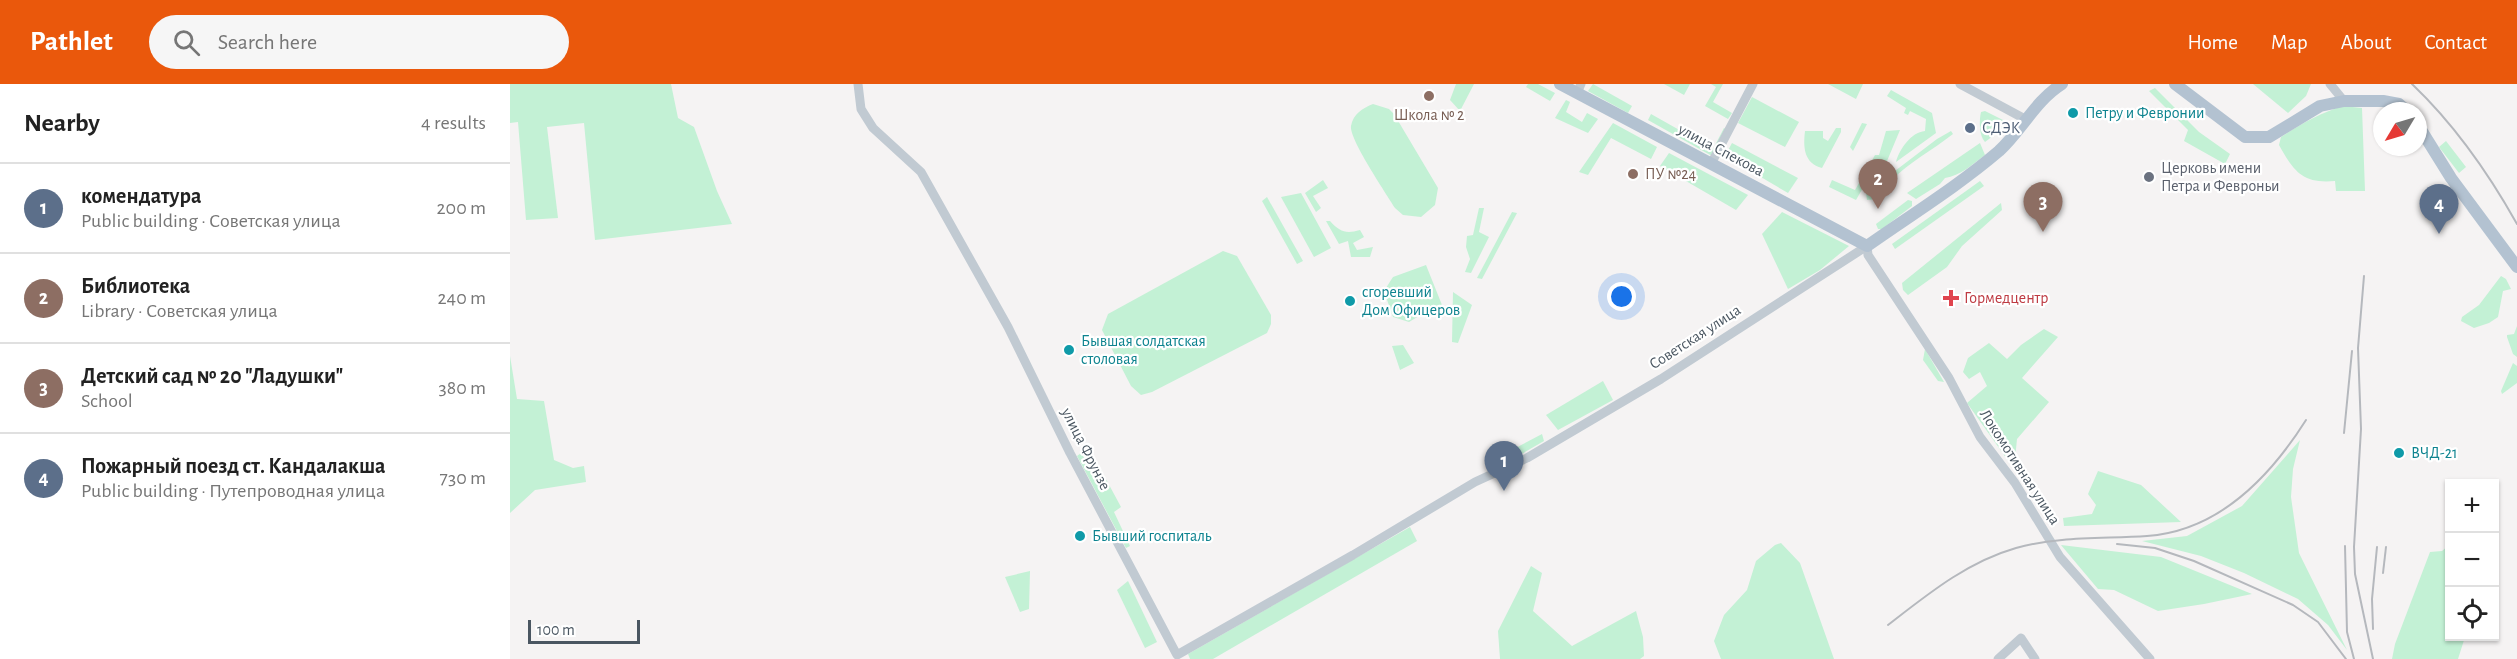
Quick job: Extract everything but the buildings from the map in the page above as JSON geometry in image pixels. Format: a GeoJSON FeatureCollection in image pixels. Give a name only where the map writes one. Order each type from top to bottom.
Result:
{"type":"FeatureCollection","features":[{"type":"Feature","properties":{"kind":"main road","name":"улица Спекова"},"geometry":{"type":"LineString","coordinates":[[1560,84],[1579,88],[1711,164],[1867,246]]}},
{"type":"Feature","properties":{"kind":"main road","name":"Советская улица"},"geometry":{"type":"LineString","coordinates":[[1867,246],[1980,167],[2002,148],[2043,98],[2062,84]]}},
{"type":"Feature","properties":{"kind":"main road"},"geometry":{"type":"LineString","coordinates":[[2175,84],[2245,137],[2269,137],[2320,106],[2344,101],[2388,102]]}},
{"type":"Feature","properties":{"kind":"main road"},"geometry":{"type":"LineString","coordinates":[[2427,139],[2451,178],[2517,267]]}},
{"type":"Feature","properties":{"kind":"street","name":"улица Фрунзе"},"geometry":{"type":"LineString","coordinates":[[858,84],[861,109],[873,128],[921,172],[1008,327],[1070,453],[1178,657],[1360,551]]}},
{"type":"Feature","properties":{"kind":"street"},"geometry":{"type":"LineString","coordinates":[[1711,164],[1753,84]]}},
{"type":"Feature","properties":{"kind":"street"},"geometry":{"type":"LineString","coordinates":[[1960,84],[2025,120]]}},
{"type":"Feature","properties":{"kind":"street"},"geometry":{"type":"LineString","coordinates":[[2330,84],[2344,101]]}},
{"type":"Feature","properties":{"kind":"street","name":"Советская улица"},"geometry":{"type":"LineString","coordinates":[[1360,551],[1475,482],[1527,458],[1661,379],[1867,246]]}},
{"type":"Feature","properties":{"kind":"street","name":"Локомотивная улица"},"geometry":{"type":"LineString","coordinates":[[1867,246],[1868,255],[1949,378],[1980,437],[2015,483],[2060,557],[2150,659]]}},
{"type":"Feature","properties":{"kind":"street"},"geometry":{"type":"LineString","coordinates":[[1998,659],[2021,638],[2035,659]]}},
{"type":"Feature","properties":{"kind":"green space"},"geometry":{"type":"Polygon","coordinates":[[[510,84],[671,84],[678,118],[694,127],[717,191],[732,224],[595,240],[584,123],[547,127],[558,218],[526,220],[518,122],[510,123],[510,84]]]}},
{"type":"Feature","properties":{"kind":"green space"},"geometry":{"type":"Polygon","coordinates":[[[1456,84],[1474,84],[1460,111],[1450,100],[1456,84]]]}},
{"type":"Feature","properties":{"kind":"green space"},"geometry":{"type":"Polygon","coordinates":[[[1528,84],[1538,84],[1555,93],[1550,101],[1526,87],[1528,84]]]}},
{"type":"Feature","properties":{"kind":"green space"},"geometry":{"type":"Polygon","coordinates":[[[1593,84],[1632,106],[1628,113],[1588,91],[1593,84]]]}},
{"type":"Feature","properties":{"kind":"green space"},"geometry":{"type":"Polygon","coordinates":[[[1664,84],[1690,84],[1684,95],[1664,84]]]}},
{"type":"Feature","properties":{"kind":"green space"},"geometry":{"type":"Polygon","coordinates":[[[1711,84],[1723,84],[1713,102],[1732,113],[1728,119],[1705,106],[1716,87],[1711,84]]]}},
{"type":"Feature","properties":{"kind":"green space"},"geometry":{"type":"Polygon","coordinates":[[[1828,84],[1863,84],[1856,99],[1828,84]]]}},
{"type":"Feature","properties":{"kind":"green space"},"geometry":{"type":"Polygon","coordinates":[[[2253,84],[2311,84],[2306,96],[2288,113],[2253,84]]]}},
{"type":"Feature","properties":{"kind":"green space"},"geometry":{"type":"Polygon","coordinates":[[[2155,88],[2199,132],[2230,154],[2225,164],[2184,141],[2188,130],[2149,91],[2155,88]]]}},
{"type":"Feature","properties":{"kind":"green space"},"geometry":{"type":"Polygon","coordinates":[[[1891,90],[1932,113],[1936,133],[1896,162],[1906,142],[1925,131],[1926,119],[1910,111],[1908,115],[1904,113],[1906,108],[1887,96],[1891,90]]]}},
{"type":"Feature","properties":{"kind":"green space"},"geometry":{"type":"Polygon","coordinates":[[[1752,97],[1799,122],[1785,147],[1738,123],[1752,97]]]}},
{"type":"Feature","properties":{"kind":"green space"},"geometry":{"type":"Polygon","coordinates":[[[1566,100],[1570,102],[1566,112],[1582,122],[1587,113],[1598,119],[1588,133],[1555,118],[1566,100]]]}},
{"type":"Feature","properties":{"kind":"green space"},"geometry":{"type":"Polygon","coordinates":[[[1373,104],[1389,109],[1394,114],[1438,188],[1435,205],[1421,217],[1403,215],[1395,208],[1352,133],[1351,126],[1354,118],[1359,112],[1373,104]]]}},
{"type":"Feature","properties":{"kind":"green space"},"geometry":{"type":"Polygon","coordinates":[[[2343,106],[2362,108],[2365,191],[2336,191],[2335,181],[2307,178],[2295,169],[2279,145],[2281,137],[2319,115],[2343,106]]]}},
{"type":"Feature","properties":{"kind":"green space"},"geometry":{"type":"Polygon","coordinates":[[[1985,111],[2003,120],[2005,124],[1985,142],[1980,123],[1981,112],[1985,111]]]}},
{"type":"Feature","properties":{"kind":"green space"},"geometry":{"type":"Polygon","coordinates":[[[1651,114],[1713,149],[1724,128],[1727,130],[1712,156],[1648,120],[1651,114]]]}},
{"type":"Feature","properties":{"kind":"green space"},"geometry":{"type":"Polygon","coordinates":[[[1613,123],[1657,147],[1651,159],[1611,138],[1588,175],[1579,172],[1613,123]]]}},
{"type":"Feature","properties":{"kind":"green space"},"geometry":{"type":"Polygon","coordinates":[[[1862,123],[1867,124],[1853,151],[1850,147],[1862,123]]]}},
{"type":"Feature","properties":{"kind":"green space"},"geometry":{"type":"Polygon","coordinates":[[[1836,128],[1841,128],[1841,132],[1822,168],[1816,166],[1806,154],[1805,131],[1823,131],[1823,138],[1828,141],[1836,128]]]}},
{"type":"Feature","properties":{"kind":"green space"},"geometry":{"type":"Polygon","coordinates":[[[1900,130],[1882,173],[1868,179],[1856,200],[1829,187],[1832,180],[1855,190],[1875,155],[1879,155],[1886,131],[1900,130]]]}},
{"type":"Feature","properties":{"kind":"green space"},"geometry":{"type":"Polygon","coordinates":[[[1951,131],[1953,134],[1898,174],[1879,196],[1867,200],[1866,193],[1951,131]]]}},
{"type":"Feature","properties":{"kind":"green space"},"geometry":{"type":"Polygon","coordinates":[[[2446,141],[2466,167],[2459,173],[2439,147],[2446,141]]]}},
{"type":"Feature","properties":{"kind":"green space"},"geometry":{"type":"Polygon","coordinates":[[[1732,143],[1798,178],[1788,193],[1725,156],[1732,143]]]}},
{"type":"Feature","properties":{"kind":"green space"},"geometry":{"type":"Polygon","coordinates":[[[1980,143],[1985,155],[1966,169],[1945,178],[1940,184],[1916,199],[1907,193],[1980,143]]]}},
{"type":"Feature","properties":{"kind":"green space"},"geometry":{"type":"Polygon","coordinates":[[[1669,153],[1748,195],[1736,210],[1660,166],[1669,153]]]}},
{"type":"Feature","properties":{"kind":"green space"},"geometry":{"type":"Polygon","coordinates":[[[1323,180],[1328,188],[1313,196],[1321,208],[1316,212],[1305,193],[1323,180]]]}},
{"type":"Feature","properties":{"kind":"green space"},"geometry":{"type":"Polygon","coordinates":[[[1980,181],[1984,186],[1895,249],[1892,244],[1980,181]]]}},
{"type":"Feature","properties":{"kind":"green space"},"geometry":{"type":"Polygon","coordinates":[[[1301,193],[1331,248],[1314,257],[1281,197],[1301,193]]]}},
{"type":"Feature","properties":{"kind":"green space"},"geometry":{"type":"Polygon","coordinates":[[[1267,197],[1303,261],[1297,264],[1262,201],[1267,197]]]}},
{"type":"Feature","properties":{"kind":"green space"},"geometry":{"type":"Polygon","coordinates":[[[1908,200],[1912,201],[1912,206],[1882,229],[1878,229],[1876,224],[1908,200]]]}},
{"type":"Feature","properties":{"kind":"green space"},"geometry":{"type":"Polygon","coordinates":[[[2001,203],[2002,210],[1962,246],[1947,267],[1908,295],[1903,290],[1902,283],[2001,203]]]}},
{"type":"Feature","properties":{"kind":"green space"},"geometry":{"type":"Polygon","coordinates":[[[1479,208],[1484,208],[1479,232],[1489,237],[1471,273],[1465,272],[1470,259],[1466,247],[1467,236],[1473,235],[1479,208]]]}},
{"type":"Feature","properties":{"kind":"green space"},"geometry":{"type":"Polygon","coordinates":[[[1512,212],[1517,213],[1482,279],[1477,278],[1512,212]]]}},
{"type":"Feature","properties":{"kind":"green space"},"geometry":{"type":"Polygon","coordinates":[[[1782,212],[1849,246],[1820,270],[1788,289],[1762,234],[1782,212]]]}},
{"type":"Feature","properties":{"kind":"green space"},"geometry":{"type":"Polygon","coordinates":[[[1326,221],[1330,221],[1344,231],[1360,230],[1364,237],[1353,243],[1357,250],[1373,247],[1370,257],[1351,257],[1348,241],[1339,244],[1326,221]]]}},
{"type":"Feature","properties":{"kind":"green space"},"geometry":{"type":"Polygon","coordinates":[[[1223,251],[1237,256],[1271,315],[1271,324],[1267,333],[1152,392],[1141,395],[1131,386],[1102,330],[1108,314],[1223,251]]]}},
{"type":"Feature","properties":{"kind":"green space"},"geometry":{"type":"Polygon","coordinates":[[[1426,265],[1444,310],[1424,313],[1409,322],[1393,317],[1384,291],[1393,277],[1426,265]]]}},
{"type":"Feature","properties":{"kind":"green space"},"geometry":{"type":"Polygon","coordinates":[[[2501,276],[2506,279],[2511,289],[2503,291],[2498,317],[2474,328],[2461,321],[2462,317],[2479,305],[2501,276]]]}},
{"type":"Feature","properties":{"kind":"green space"},"geometry":{"type":"Polygon","coordinates":[[[1453,292],[1472,305],[1458,343],[1452,342],[1453,292]]]}},
{"type":"Feature","properties":{"kind":"green space"},"geometry":{"type":"Polygon","coordinates":[[[2517,326],[2517,357],[2513,354],[2507,335],[2514,334],[2517,326]]]}},
{"type":"Feature","properties":{"kind":"green space"},"geometry":{"type":"Polygon","coordinates":[[[2044,329],[2058,337],[2022,378],[2049,402],[2017,439],[2014,469],[1967,403],[1987,386],[1980,372],[1969,379],[1963,372],[1968,358],[1989,343],[2007,359],[2021,345],[2044,329]]]}},
{"type":"Feature","properties":{"kind":"green space"},"geometry":{"type":"Polygon","coordinates":[[[1403,345],[1414,363],[1400,370],[1392,346],[1403,345]]]}},
{"type":"Feature","properties":{"kind":"green space"},"geometry":{"type":"Polygon","coordinates":[[[1925,349],[1944,382],[1938,381],[1923,360],[1925,349]]]}},
{"type":"Feature","properties":{"kind":"green space"},"geometry":{"type":"Polygon","coordinates":[[[510,356],[517,399],[544,401],[554,460],[573,468],[584,466],[586,482],[535,490],[510,513],[510,356]]]}},
{"type":"Feature","properties":{"kind":"green space"},"geometry":{"type":"Polygon","coordinates":[[[2513,363],[2517,366],[2517,383],[2502,394],[2501,391],[2513,363]]]}},
{"type":"Feature","properties":{"kind":"green space"},"geometry":{"type":"Polygon","coordinates":[[[1603,381],[1613,400],[1558,430],[1546,415],[1603,381]]]}},
{"type":"Feature","properties":{"kind":"green space"},"geometry":{"type":"Polygon","coordinates":[[[1542,434],[1544,441],[1492,471],[1489,462],[1542,434]]]}},
{"type":"Feature","properties":{"kind":"green space"},"geometry":{"type":"Polygon","coordinates":[[[2300,440],[2293,469],[2291,497],[2299,553],[2347,650],[2328,625],[2298,599],[2244,573],[2201,556],[2142,541],[2187,536],[2242,506],[2300,440]]]}},
{"type":"Feature","properties":{"kind":"green space"},"geometry":{"type":"Polygon","coordinates":[[[1081,453],[1093,472],[1100,468],[1121,507],[1114,512],[1130,546],[1126,548],[1077,456],[1081,453]]]}},
{"type":"Feature","properties":{"kind":"green space"},"geometry":{"type":"Polygon","coordinates":[[[2098,471],[2141,485],[2181,522],[2064,526],[2063,518],[2092,514],[2096,505],[2088,494],[2098,471]]]}},
{"type":"Feature","properties":{"kind":"green space"},"geometry":{"type":"Polygon","coordinates":[[[1410,527],[1417,541],[1213,659],[1190,659],[1188,654],[1410,527]]]}},
{"type":"Feature","properties":{"kind":"green space"},"geometry":{"type":"Polygon","coordinates":[[[1781,543],[1800,563],[1834,659],[1721,659],[1714,641],[1724,615],[1747,590],[1756,561],[1775,545],[1781,543]]]}},
{"type":"Feature","properties":{"kind":"green space"},"geometry":{"type":"Polygon","coordinates":[[[2061,545],[2161,557],[2252,594],[2158,611],[2114,590],[2098,589],[2061,545]]]}},
{"type":"Feature","properties":{"kind":"green space"},"geometry":{"type":"Polygon","coordinates":[[[2445,548],[2445,641],[2464,641],[2458,659],[2392,659],[2395,644],[2430,552],[2442,551],[2445,548]]]}},
{"type":"Feature","properties":{"kind":"green space"},"geometry":{"type":"Polygon","coordinates":[[[1531,566],[1542,573],[1533,611],[1572,646],[1636,611],[1643,637],[1644,656],[1640,659],[1500,659],[1498,631],[1531,566]]]}},
{"type":"Feature","properties":{"kind":"green space"},"geometry":{"type":"Polygon","coordinates":[[[1030,571],[1029,609],[1020,612],[1005,577],[1030,571]]]}},
{"type":"Feature","properties":{"kind":"green space"},"geometry":{"type":"Polygon","coordinates":[[[1128,581],[1157,642],[1145,648],[1117,590],[1128,581]]]}},
{"type":"Feature","properties":{"kind":"railway"},"geometry":{"type":"LineString","coordinates":[[2412,84],[2470,150],[2517,224]]}},
{"type":"Feature","properties":{"kind":"railway"},"geometry":{"type":"LineString","coordinates":[[2364,276],[2358,348],[2361,429],[2354,547],[2355,574],[2373,659]]}},
{"type":"Feature","properties":{"kind":"railway"},"geometry":{"type":"LineString","coordinates":[[2344,433],[2352,351]]}},
{"type":"Feature","properties":{"kind":"railway"},"geometry":{"type":"LineString","coordinates":[[1888,625],[1965,570],[2016,548],[2048,541],[2147,536],[2173,532],[2197,524],[2219,512],[2259,480],[2292,441],[2306,420]]}},
{"type":"Feature","properties":{"kind":"railway"},"geometry":{"type":"LineString","coordinates":[[2117,544],[2155,548],[2194,561],[2293,605],[2318,622],[2346,659]]}},
{"type":"Feature","properties":{"kind":"railway"},"geometry":{"type":"LineString","coordinates":[[2345,546],[2347,632],[2354,659]]}},
{"type":"Feature","properties":{"kind":"railway"},"geometry":{"type":"LineString","coordinates":[[2373,629],[2372,599],[2377,547]]}},
{"type":"Feature","properties":{"kind":"railway"},"geometry":{"type":"LineString","coordinates":[[2383,573],[2386,547]]}},
{"type":"Feature","properties":{"kind":"place","name":"Школа № 2"},"geometry":{"type":"Point","coordinates":[1429,96]}},
{"type":"Feature","properties":{"kind":"place","name":"Петру и Февронии"},"geometry":{"type":"Point","coordinates":[2073,113]}},
{"type":"Feature","properties":{"kind":"place","name":"СДЭК"},"geometry":{"type":"Point","coordinates":[1970,128]}},
{"type":"Feature","properties":{"kind":"place","name":"ПУ №24"},"geometry":{"type":"Point","coordinates":[1633,174]}},
{"type":"Feature","properties":{"kind":"place","name":"Церковь имени Петра и Февроньи"},"geometry":{"type":"Point","coordinates":[2149,177]}},
{"type":"Feature","properties":{"kind":"place","name":"Библиотека"},"geometry":{"type":"Point","coordinates":[1878,209]}},
{"type":"Feature","properties":{"kind":"place","name":"Детский сад № 20 \"Ладушки\""},"geometry":{"type":"Point","coordinates":[2043,232]}},
{"type":"Feature","properties":{"kind":"place","name":"Пожарный поезд ст. Кандалакша"},"geometry":{"type":"Point","coordinates":[2439,234]}},
{"type":"Feature","properties":{"kind":"place","name":"Гормедцентр"},"geometry":{"type":"Point","coordinates":[1951,298]}},
{"type":"Feature","properties":{"kind":"place","name":"сгоревший Дом Офицеров"},"geometry":{"type":"Point","coordinates":[1350,301]}},
{"type":"Feature","properties":{"kind":"place","name":"Бывшая солдатская столовая"},"geometry":{"type":"Point","coordinates":[1069,350]}},
{"type":"Feature","properties":{"kind":"place","name":"ВЧД-21"},"geometry":{"type":"Point","coordinates":[2399,453]}},
{"type":"Feature","properties":{"kind":"place","name":"комендатура"},"geometry":{"type":"Point","coordinates":[1504,491]}},
{"type":"Feature","properties":{"kind":"place","name":"Бывший госпиталь"},"geometry":{"type":"Point","coordinates":[1080,536]}}]}
